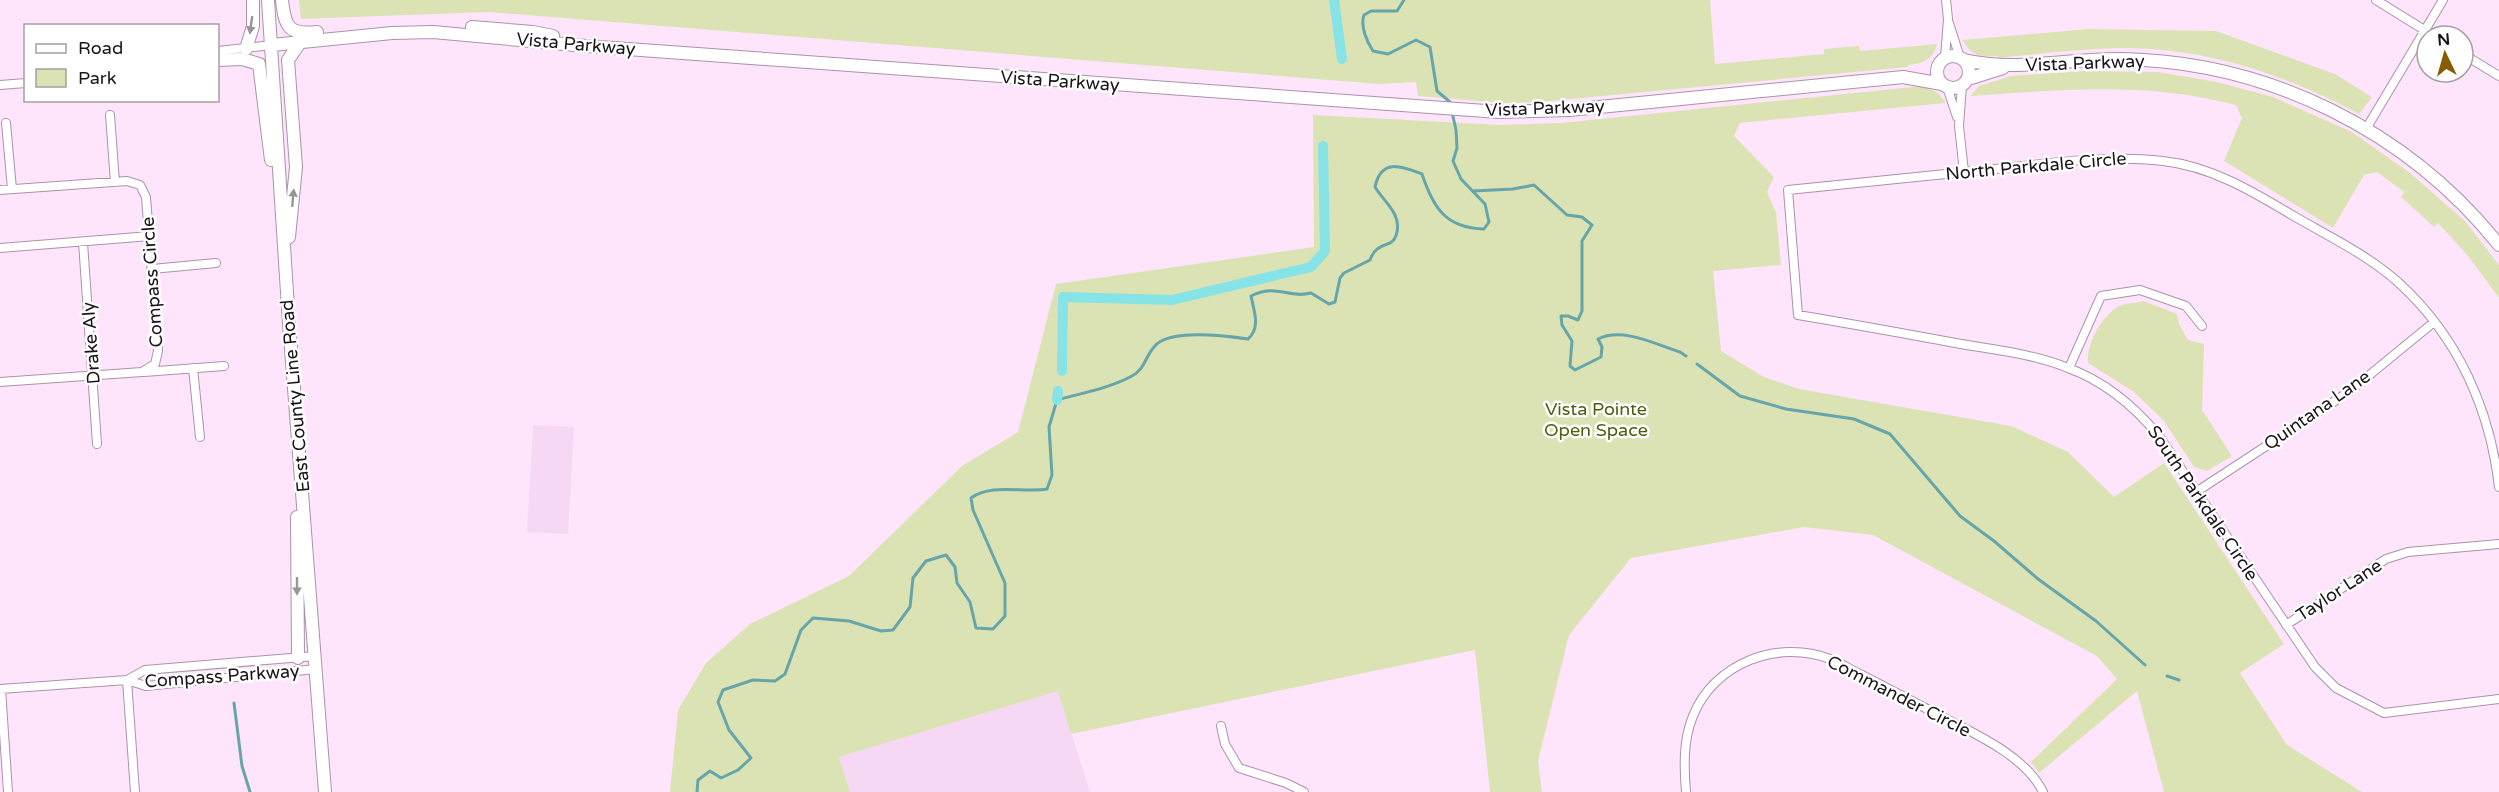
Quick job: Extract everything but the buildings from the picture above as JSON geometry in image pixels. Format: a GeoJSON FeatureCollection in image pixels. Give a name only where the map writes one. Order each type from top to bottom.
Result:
{"type":"FeatureCollection","features":[{"type":"Feature","properties":{"kind":"street"},"geometry":{"type":"LineString","coordinates":[[246,49],[253,26],[253,0]]}},
{"type":"Feature","properties":{"kind":"street","name":"East County Line Road"},"geometry":{"type":"LineString","coordinates":[[268,0],[285,277],[325,792]]}},
{"type":"Feature","properties":{"kind":"street"},"geometry":{"type":"LineString","coordinates":[[282,0],[286,24],[292,31],[300,33],[425,25],[533,32],[605,47]]}},
{"type":"Feature","properties":{"kind":"street"},"geometry":{"type":"LineString","coordinates":[[1946,0],[1948,19],[1962,59],[1969,69],[1959,126]]}},
{"type":"Feature","properties":{"kind":"street"},"geometry":{"type":"LineString","coordinates":[[2376,0],[2415,24]]}},
{"type":"Feature","properties":{"kind":"street"},"geometry":{"type":"LineString","coordinates":[[2428,24],[2443,0]]}},
{"type":"Feature","properties":{"kind":"street"},"geometry":{"type":"LineString","coordinates":[[1948,19],[1938,76],[1945,85],[1959,126],[1964,172]]}},
{"type":"Feature","properties":{"kind":"street","name":"Vista Parkway"},"geometry":{"type":"LineString","coordinates":[[219,51],[301,41],[433,32],[605,47],[1499,112],[1569,110],[1903,77],[1942,62]]}},
{"type":"Feature","properties":{"kind":"street"},"geometry":{"type":"LineString","coordinates":[[285,277],[296,167],[288,60],[301,41]]}},
{"type":"Feature","properties":{"kind":"street"},"geometry":{"type":"LineString","coordinates":[[2366,129],[2415,45]]}},
{"type":"Feature","properties":{"kind":"street"},"geometry":{"type":"LineString","coordinates":[[219,60],[242,58],[259,64],[285,277]]}},
{"type":"Feature","properties":{"kind":"street"},"geometry":{"type":"LineString","coordinates":[[1942,62],[1962,59]]}},
{"type":"Feature","properties":{"kind":"street","name":"Vista Parkway"},"geometry":{"type":"LineString","coordinates":[[1962,59],[2010,66],[2123,59],[2198,66],[2234,74],[2297,94],[2366,129],[2415,162],[2469,210],[2499,245]]}},
{"type":"Feature","properties":{"kind":"street"},"geometry":{"type":"LineString","coordinates":[[2475,61],[2499,76]]}},
{"type":"Feature","properties":{"kind":"street","name":"Vista Parkway"},"geometry":{"type":"LineString","coordinates":[[1965,82],[2010,66]]}},
{"type":"Feature","properties":{"kind":"street","name":"Vista Parkway"},"geometry":{"type":"LineString","coordinates":[[1903,77],[1945,85]]}},
{"type":"Feature","properties":{"kind":"street"},"geometry":{"type":"LineString","coordinates":[[1945,85],[1958,87],[1965,82]]}},
{"type":"Feature","properties":{"kind":"street"},"geometry":{"type":"LineString","coordinates":[[0,85],[24,83]]}},
{"type":"Feature","properties":{"kind":"street"},"geometry":{"type":"LineString","coordinates":[[110,115],[115,182]]}},
{"type":"Feature","properties":{"kind":"street"},"geometry":{"type":"LineString","coordinates":[[6,123],[12,189]]}},
{"type":"Feature","properties":{"kind":"street","name":"North Parkdale Circle"},"geometry":{"type":"LineString","coordinates":[[1792,243],[1788,190],[2106,158],[2167,161],[2218,175],[2255,193],[2361,255],[2399,284],[2434,322],[2461,360],[2479,398],[2495,451],[2499,487]]}},
{"type":"Feature","properties":{"kind":"street","name":"Compass Circle"},"geometry":{"type":"LineString","coordinates":[[0,190],[128,181],[140,185],[146,197],[158,351],[155,364],[142,372],[0,382]]}},
{"type":"Feature","properties":{"kind":"street"},"geometry":{"type":"LineString","coordinates":[[0,248],[150,236]]}},
{"type":"Feature","properties":{"kind":"street","name":"Drake Aly"},"geometry":{"type":"LineString","coordinates":[[83,242],[97,444]]}},
{"type":"Feature","properties":{"kind":"street","name":"South Parkdale Circle"},"geometry":{"type":"LineString","coordinates":[[1792,243],[1798,315],[2019,354],[2069,368],[2097,383],[2142,416],[2159,436],[2286,624],[2325,678],[2336,688],[2384,713],[2499,699]]}},
{"type":"Feature","properties":{"kind":"street"},"geometry":{"type":"LineString","coordinates":[[152,269],[216,263]]}},
{"type":"Feature","properties":{"kind":"street"},"geometry":{"type":"LineString","coordinates":[[2069,368],[2101,296],[2140,290],[2186,306],[2202,326]]}},
{"type":"Feature","properties":{"kind":"street","name":"Quintana Lane"},"geometry":{"type":"LineString","coordinates":[[2196,492],[2350,391],[2434,322]]}},
{"type":"Feature","properties":{"kind":"street"},"geometry":{"type":"LineString","coordinates":[[142,372],[224,366]]}},
{"type":"Feature","properties":{"kind":"street"},"geometry":{"type":"LineString","coordinates":[[193,368],[200,437]]}},
{"type":"Feature","properties":{"kind":"street"},"geometry":{"type":"LineString","coordinates":[[297,423],[298,658]]}},
{"type":"Feature","properties":{"kind":"street","name":"Taylor Lane"},"geometry":{"type":"LineString","coordinates":[[2286,624],[2386,559],[2408,552],[2499,543]]}},
{"type":"Feature","properties":{"kind":"street","name":"Commander Circle"},"geometry":{"type":"LineString","coordinates":[[1686,792],[1684,762],[1686,740],[1693,715],[1704,697],[1724,675],[1748,660],[1774,652],[1801,653],[1829,658],[1960,726],[2008,754],[2028,770],[2043,792]]}},
{"type":"Feature","properties":{"kind":"street","name":"Compass Parkway"},"geometry":{"type":"LineString","coordinates":[[127,680],[146,670],[298,658],[316,662]]}},
{"type":"Feature","properties":{"kind":"street","name":"Compass Parkway"},"geometry":{"type":"LineString","coordinates":[[0,689],[127,680],[146,686],[316,662]]}},
{"type":"Feature","properties":{"kind":"street"},"geometry":{"type":"LineString","coordinates":[[127,680],[135,792]]}},
{"type":"Feature","properties":{"kind":"street"},"geometry":{"type":"LineString","coordinates":[[0,689],[8,792]]}},
{"type":"Feature","properties":{"kind":"street"},"geometry":{"type":"LineString","coordinates":[[1221,726],[1225,744],[1239,768],[1286,783],[1304,792]]}},
{"type":"Feature","properties":{"kind":"shaded area"},"geometry":{"type":"Polygon","coordinates":[[[533,425],[574,427],[568,534],[527,532],[533,425]]]}},
{"type":"Feature","properties":{"kind":"shaded area"},"geometry":{"type":"Polygon","coordinates":[[[1058,691],[1090,792],[850,792],[839,757],[1058,691]]]}},
{"type":"Feature","properties":{"kind":"green space"},"geometry":{"type":"Polygon","coordinates":[[[299,0],[1710,0],[1715,64],[1824,54],[1824,49],[1859,46],[1860,51],[1937,44],[1930,57],[1923,62],[1908,65],[1908,67],[1539,102],[1505,103],[1418,96],[1416,82],[1379,84],[489,12],[301,19],[299,0]]]}},
{"type":"Feature","properties":{"kind":"green space"},"geometry":{"type":"Polygon","coordinates":[[[2088,29],[2216,31],[2335,74],[2372,97],[2359,114],[2273,75],[2181,52],[2118,48],[1999,58],[1998,56],[1982,56],[1973,52],[1963,40],[2088,29]]]}},
{"type":"Feature","properties":{"kind":"green space"},"geometry":{"type":"Polygon","coordinates":[[[2084,71],[2158,72],[2217,82],[2273,97],[2352,132],[2410,173],[2465,221],[2499,265],[2499,298],[2469,257],[2438,223],[2434,227],[2401,197],[2404,192],[2377,172],[2364,175],[2333,228],[2224,161],[2242,118],[2236,105],[2202,97],[2136,90],[2071,90],[1971,96],[1979,86],[2011,76],[2084,71]]]}},
{"type":"Feature","properties":{"kind":"green space","name":"Vista Pointe Open Space"},"geometry":{"type":"Polygon","coordinates":[[[1923,86],[1938,93],[1946,103],[1740,123],[1734,136],[1774,177],[1767,192],[1776,212],[1781,265],[1713,271],[1721,351],[1764,377],[1799,389],[2011,426],[2068,452],[2114,497],[2164,463],[2284,644],[2240,673],[2287,745],[2362,792],[2164,792],[2137,691],[2039,773],[2031,762],[2117,679],[2097,656],[1873,535],[1804,527],[1631,558],[1569,635],[1538,761],[1542,792],[1490,792],[1475,650],[1071,734],[1058,691],[839,757],[850,792],[670,792],[678,710],[706,663],[750,624],[849,576],[962,466],[1018,432],[1056,284],[1314,247],[1313,115],[1501,125],[1561,123],[1923,86]]]}},
{"type":"Feature","properties":{"kind":"green space"},"geometry":{"type":"Polygon","coordinates":[[[2143,301],[2177,314],[2179,324],[2188,340],[2204,344],[2202,410],[2232,456],[2207,471],[2194,467],[2164,421],[2134,392],[2088,363],[2092,339],[2107,316],[2119,306],[2143,301]]]}},
{"type":"Feature","properties":{"kind":"waterway"},"geometry":{"type":"LineString","coordinates":[[1334,0],[1342,59]]}},
{"type":"Feature","properties":{"kind":"waterway"},"geometry":{"type":"LineString","coordinates":[[1404,0],[1397,11],[1371,11],[1364,15],[1366,39],[1373,51],[1388,54],[1416,40],[1430,47],[1437,91],[1450,102],[1451,106]]}},
{"type":"Feature","properties":{"kind":"waterway"},"geometry":{"type":"LineString","coordinates":[[697,792],[698,780],[710,771],[721,778],[738,770],[751,758],[729,730],[718,702],[723,690],[753,680],[775,681],[785,674],[801,630],[813,618],[849,621],[881,631],[893,630],[910,607],[913,578],[926,561],[946,555],[955,567],[957,583],[970,602],[976,628],[993,629],[1005,616],[1005,583],[973,510],[971,498],[988,491],[1047,489],[1052,475],[1049,427],[1057,400],[1105,387],[1132,376],[1140,370],[1154,347],[1161,341],[1172,337],[1198,335],[1248,339],[1255,325],[1251,296],[1260,292],[1311,293],[1329,304],[1335,302],[1340,278],[1344,273],[1370,260],[1375,251],[1394,240],[1396,236],[1397,219],[1375,187],[1378,178],[1387,168],[1399,167],[1422,174],[1442,214],[1459,225],[1484,229],[1489,222],[1485,204],[1461,179],[1453,161],[1457,148],[1452,112]]}},
{"type":"Feature","properties":{"kind":"waterway"},"geometry":{"type":"LineString","coordinates":[[1062,371],[1063,297],[1172,300],[1311,267],[1325,251],[1323,146]]}},
{"type":"Feature","properties":{"kind":"waterway"},"geometry":{"type":"LineString","coordinates":[[1473,191],[1513,189],[1534,185],[1567,215],[1582,217],[1592,225],[1582,241],[1582,311],[1578,320],[1561,316],[1562,325],[1572,341],[1570,366],[1575,370],[1601,357],[1602,347],[1598,339],[1608,336],[1639,338],[1686,356]]}},
{"type":"Feature","properties":{"kind":"waterway"},"geometry":{"type":"LineString","coordinates":[[1697,364],[1740,396],[1786,409],[1854,419],[1890,434],[1960,516],[1994,541],[2038,579],[2096,621],[2145,665]]}},
{"type":"Feature","properties":{"kind":"waterway"},"geometry":{"type":"LineString","coordinates":[[1057,400],[1058,391]]}},
{"type":"Feature","properties":{"kind":"waterway"},"geometry":{"type":"LineString","coordinates":[[2167,676],[2179,680]]}},
{"type":"Feature","properties":{"kind":"waterway"},"geometry":{"type":"LineString","coordinates":[[234,703],[242,766],[250,792]]}}]}
